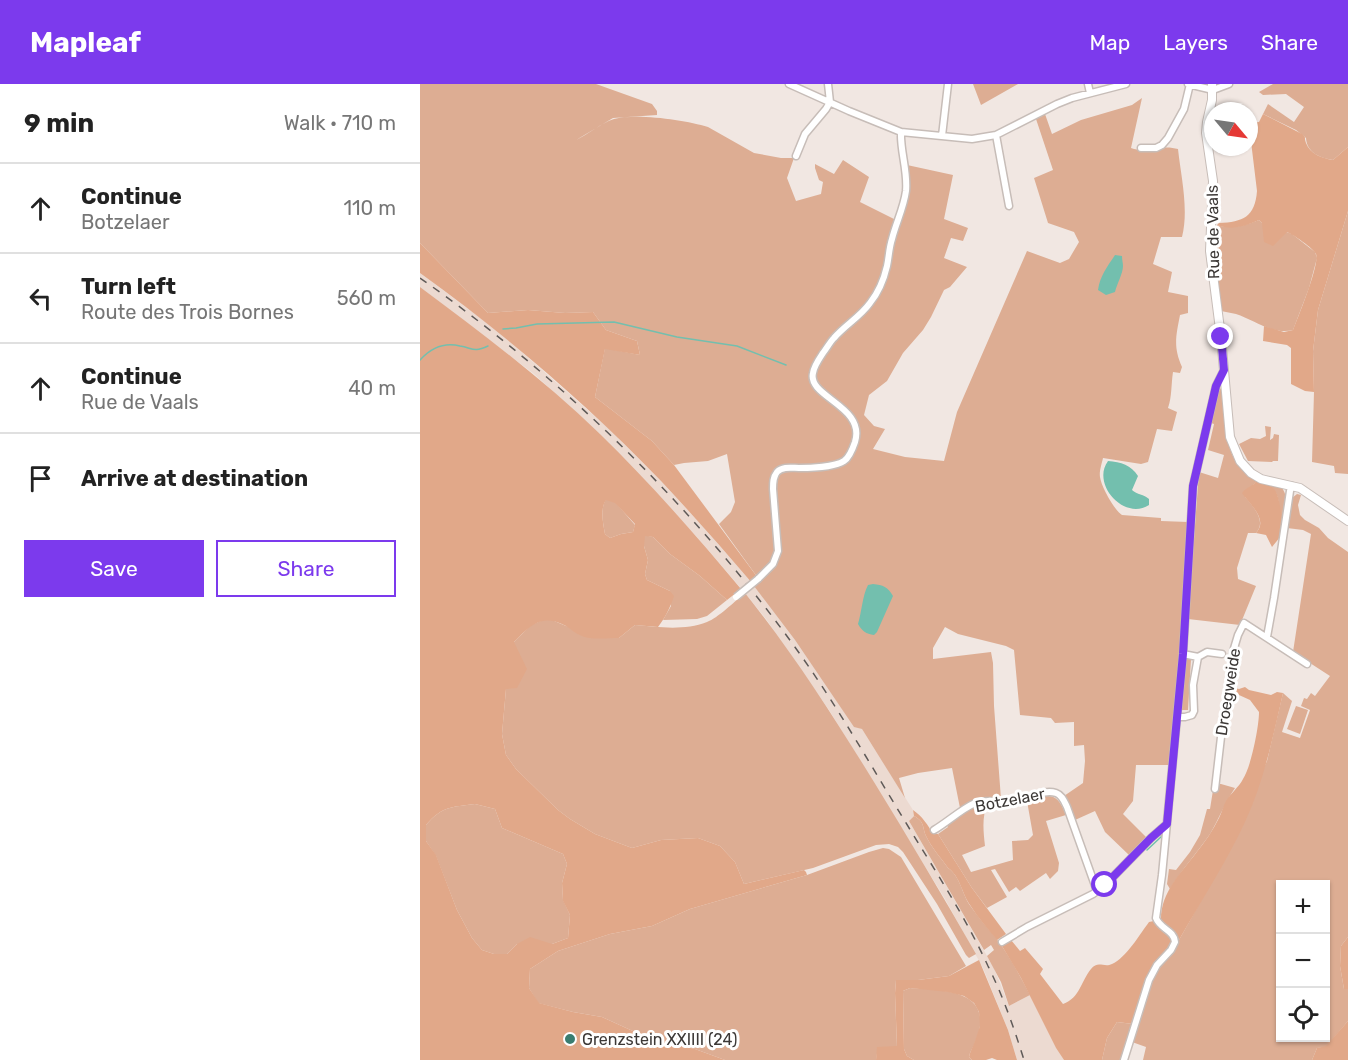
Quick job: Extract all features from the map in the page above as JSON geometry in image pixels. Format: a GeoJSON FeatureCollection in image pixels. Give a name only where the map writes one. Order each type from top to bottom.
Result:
{"type":"FeatureCollection","features":[{"type":"Feature","properties":{"kind":"main road","name":"Rue de Vaals"},"geometry":{"type":"LineString","coordinates":[[1213,87],[1206,133],[1212,172],[1210,251],[1230,437],[1240,461],[1251,473],[1261,479],[1305,491],[1348,521]]}},
{"type":"Feature","properties":{"kind":"street"},"geometry":{"type":"LineString","coordinates":[[789,84],[901,132],[972,139],[996,135],[1057,104],[1126,84]]}},
{"type":"Feature","properties":{"kind":"street"},"geometry":{"type":"LineString","coordinates":[[795,156],[805,134],[830,102],[828,84]]}},
{"type":"Feature","properties":{"kind":"street"},"geometry":{"type":"LineString","coordinates":[[942,136],[948,84]]}},
{"type":"Feature","properties":{"kind":"street"},"geometry":{"type":"LineString","coordinates":[[1088,84],[1090,93]]}},
{"type":"Feature","properties":{"kind":"street"},"geometry":{"type":"LineString","coordinates":[[1141,148],[1156,148],[1168,138],[1182,113],[1189,84],[1213,87],[1229,84]]}},
{"type":"Feature","properties":{"kind":"street"},"geometry":{"type":"LineString","coordinates":[[736,597],[768,572],[778,551],[773,489],[778,472],[786,468],[839,463],[847,459],[856,440],[856,430],[850,415],[823,393],[812,377],[815,366],[834,338],[870,304],[885,272],[891,240],[906,191],[901,132]]}},
{"type":"Feature","properties":{"kind":"street"},"geometry":{"type":"LineString","coordinates":[[996,135],[1009,206]]}},
{"type":"Feature","properties":{"kind":"street"},"geometry":{"type":"LineString","coordinates":[[1124,1060],[1149,980],[1157,965],[1175,942],[1173,934],[1159,924],[1156,918],[1160,897],[1183,654],[1193,486],[1216,386],[1224,370]]}},
{"type":"Feature","properties":{"kind":"street"},"geometry":{"type":"LineString","coordinates":[[1267,637],[1292,486]]}},
{"type":"Feature","properties":{"kind":"street","name":"Droegweide"},"geometry":{"type":"LineString","coordinates":[[1215,789],[1221,737],[1230,696],[1234,646],[1244,623],[1307,664]]}},
{"type":"Feature","properties":{"kind":"street"},"geometry":{"type":"LineString","coordinates":[[1183,654],[1198,657],[1207,652],[1222,654]]}},
{"type":"Feature","properties":{"kind":"street"},"geometry":{"type":"LineString","coordinates":[[1177,717],[1192,715],[1194,711],[1192,695],[1198,657]]}},
{"type":"Feature","properties":{"kind":"street","name":"Botzelaer"},"geometry":{"type":"LineString","coordinates":[[934,830],[972,805],[1018,801],[1041,793],[1059,794],[1064,799],[1097,891]]}},
{"type":"Feature","properties":{"kind":"street"},"geometry":{"type":"LineString","coordinates":[[1002,942],[1097,891],[1167,824]]}},
{"type":"Feature","properties":{"kind":"shaded area"},"geometry":{"type":"Polygon","coordinates":[[[420,84],[596,84],[652,104],[657,111],[657,115],[628,117],[661,118],[708,127],[754,153],[794,158],[787,178],[796,201],[821,194],[823,182],[819,180],[815,164],[834,174],[843,160],[869,177],[860,202],[896,220],[884,272],[869,303],[816,359],[810,373],[810,379],[818,392],[842,410],[852,424],[854,439],[849,452],[839,462],[774,472],[776,558],[758,578],[719,524],[731,512],[735,502],[727,454],[708,461],[674,465],[652,441],[595,397],[605,348],[640,355],[637,341],[606,330],[593,312],[565,313],[528,310],[488,313],[420,243],[420,84]]]}},
{"type":"Feature","properties":{"kind":"shaded area"},"geometry":{"type":"Polygon","coordinates":[[[973,84],[1018,84],[981,105],[973,84]]]}},
{"type":"Feature","properties":{"kind":"shaded area"},"geometry":{"type":"Polygon","coordinates":[[[1273,84],[1348,84],[1348,147],[1333,160],[1323,158],[1312,151],[1306,138],[1296,130],[1263,114],[1268,104],[1294,122],[1304,107],[1286,94],[1263,95],[1259,92],[1273,84]]]}},
{"type":"Feature","properties":{"kind":"shaded area"},"geometry":{"type":"Polygon","coordinates":[[[1142,98],[1131,148],[1178,149],[1184,193],[1185,215],[1182,237],[1161,237],[1153,264],[1172,272],[1168,292],[1188,296],[1188,313],[1180,315],[1177,335],[1176,347],[1182,367],[1180,373],[1173,372],[1168,408],[1177,412],[1172,431],[1157,429],[1148,462],[1141,464],[1103,458],[1100,475],[1108,498],[1122,515],[1161,518],[1161,521],[1188,522],[1181,644],[1170,765],[1136,765],[1133,801],[1123,814],[1146,837],[1129,855],[1105,832],[1095,811],[1075,820],[1064,796],[1083,783],[1084,745],[1074,746],[1074,722],[1055,723],[1051,718],[1020,715],[1014,650],[958,634],[945,627],[933,648],[933,659],[991,652],[993,663],[1001,799],[988,801],[984,823],[985,846],[962,855],[971,872],[1013,860],[1012,841],[1028,840],[1033,835],[1027,801],[1051,796],[1059,801],[1066,815],[1046,821],[1059,863],[1058,871],[1050,879],[1046,873],[1020,891],[1016,887],[1009,892],[995,869],[991,870],[1007,897],[987,908],[938,834],[948,827],[944,820],[960,808],[952,768],[899,778],[905,798],[862,729],[854,727],[795,640],[754,586],[768,573],[778,558],[776,477],[785,470],[845,462],[858,429],[846,407],[823,390],[816,381],[815,369],[835,339],[872,304],[904,206],[907,165],[953,175],[944,219],[968,228],[963,241],[951,238],[944,258],[967,267],[950,287],[944,290],[923,330],[903,353],[887,381],[869,395],[864,415],[874,426],[885,429],[873,449],[905,457],[944,461],[957,412],[1027,251],[1060,263],[1069,259],[1079,242],[1074,232],[1048,223],[1034,178],[1053,170],[1036,119],[1045,114],[1052,134],[1081,120],[1132,105],[1142,98]]]}},
{"type":"Feature","properties":{"kind":"shaded area"},"geometry":{"type":"Polygon","coordinates":[[[1263,114],[1302,134],[1310,150],[1321,157],[1333,160],[1348,147],[1348,211],[1318,310],[1313,351],[1314,392],[1305,391],[1291,384],[1291,348],[1287,345],[1263,341],[1264,326],[1284,332],[1293,330],[1312,279],[1316,254],[1287,232],[1273,246],[1264,242],[1262,223],[1259,220],[1233,228],[1217,225],[1241,219],[1254,207],[1257,191],[1253,156],[1258,156],[1259,122],[1263,114]]]}},
{"type":"Feature","properties":{"kind":"shaded area"},"geometry":{"type":"Polygon","coordinates":[[[1348,211],[1348,474],[1335,473],[1334,466],[1312,462],[1313,351],[1318,310],[1348,211]]]}},
{"type":"Feature","properties":{"kind":"shaded area"},"geometry":{"type":"Polygon","coordinates":[[[1259,220],[1292,234],[1315,252],[1317,258],[1309,288],[1293,330],[1271,329],[1236,314],[1221,311],[1215,258],[1217,225],[1233,227],[1259,220]]]}},
{"type":"Feature","properties":{"kind":"shaded area"},"geometry":{"type":"Polygon","coordinates":[[[420,243],[488,313],[528,310],[565,313],[593,312],[606,330],[637,341],[640,355],[605,349],[595,397],[652,441],[674,465],[758,578],[752,583],[661,481],[575,398],[484,321],[420,273],[420,243]]]}},
{"type":"Feature","properties":{"kind":"shaded area"},"geometry":{"type":"Polygon","coordinates":[[[1115,255],[1122,256],[1123,269],[1115,292],[1106,295],[1098,290],[1099,285],[1115,255]]]}},
{"type":"Feature","properties":{"kind":"shaded area"},"geometry":{"type":"Polygon","coordinates":[[[420,273],[499,332],[607,427],[660,480],[752,583],[795,640],[854,726],[862,729],[913,810],[914,816],[909,821],[994,968],[1009,1006],[1030,995],[1064,1060],[1017,1060],[1008,1030],[983,968],[945,899],[829,710],[766,619],[745,593],[696,536],[600,434],[534,374],[420,287],[420,273]]]}},
{"type":"Feature","properties":{"kind":"shaded area"},"geometry":{"type":"Polygon","coordinates":[[[420,287],[489,339],[579,414],[637,471],[741,589],[727,600],[670,554],[653,537],[645,536],[644,546],[648,560],[645,574],[647,580],[670,591],[674,596],[663,620],[658,627],[635,625],[619,638],[585,637],[566,626],[550,621],[537,623],[526,630],[514,642],[527,669],[517,688],[506,689],[502,734],[506,755],[516,769],[558,810],[595,834],[632,848],[661,840],[698,838],[720,846],[735,862],[744,884],[804,870],[807,875],[690,909],[652,926],[610,934],[558,951],[530,969],[529,988],[539,1003],[602,1017],[646,1037],[695,1049],[725,1060],[420,1060],[420,287]],[[606,500],[603,512],[605,534],[610,538],[633,532],[635,524],[615,503],[606,500]],[[475,804],[442,811],[426,825],[426,841],[436,855],[457,910],[472,938],[482,950],[494,954],[507,954],[517,944],[530,937],[552,944],[568,938],[570,915],[563,901],[562,883],[567,864],[563,854],[502,828],[495,809],[475,804]]]}},
{"type":"Feature","properties":{"kind":"shaded area"},"geometry":{"type":"Polygon","coordinates":[[[1221,388],[1223,389],[1227,437],[1235,459],[1249,475],[1280,486],[1286,498],[1283,522],[1277,494],[1268,486],[1257,481],[1245,497],[1258,514],[1260,524],[1256,533],[1248,533],[1237,568],[1238,579],[1256,586],[1240,625],[1188,619],[1199,472],[1218,478],[1224,455],[1208,450],[1214,424],[1211,423],[1214,404],[1221,388]]]}},
{"type":"Feature","properties":{"kind":"shaded area"},"geometry":{"type":"Polygon","coordinates":[[[1265,426],[1271,427],[1270,440],[1274,434],[1279,435],[1278,461],[1248,461],[1239,444],[1251,438],[1260,439],[1266,436],[1265,426]]]}},
{"type":"Feature","properties":{"kind":"shaded area"},"geometry":{"type":"Polygon","coordinates":[[[1108,461],[1125,465],[1135,472],[1138,476],[1132,490],[1149,499],[1149,505],[1139,509],[1130,508],[1113,498],[1104,480],[1104,470],[1108,461]]]}},
{"type":"Feature","properties":{"kind":"shaded area"},"geometry":{"type":"Polygon","coordinates":[[[1257,480],[1274,489],[1280,504],[1282,532],[1272,547],[1266,535],[1256,533],[1259,528],[1259,517],[1242,493],[1257,480]]]}},
{"type":"Feature","properties":{"kind":"shaded area"},"geometry":{"type":"Polygon","coordinates":[[[1297,494],[1301,495],[1298,505],[1300,515],[1348,552],[1348,937],[1341,946],[1340,966],[1344,989],[1348,989],[1348,1021],[1326,1047],[1317,1048],[1312,1060],[1143,1060],[1146,1047],[1132,1042],[1148,989],[1162,964],[1177,946],[1206,892],[1267,761],[1283,693],[1292,701],[1282,732],[1300,738],[1310,710],[1301,706],[1304,698],[1307,699],[1311,693],[1315,696],[1330,676],[1293,652],[1311,534],[1303,530],[1287,528],[1292,498],[1297,494]]]}},
{"type":"Feature","properties":{"kind":"shaded area"},"geometry":{"type":"Polygon","coordinates":[[[606,499],[615,502],[635,525],[633,532],[610,538],[605,534],[603,512],[606,499]]]}},
{"type":"Feature","properties":{"kind":"shaded area"},"geometry":{"type":"Polygon","coordinates":[[[644,535],[653,537],[670,554],[727,600],[707,616],[697,619],[663,620],[671,606],[670,591],[647,580],[645,574],[648,560],[644,535]]]}},
{"type":"Feature","properties":{"kind":"shaded area"},"geometry":{"type":"Polygon","coordinates":[[[868,585],[885,587],[893,596],[874,635],[865,632],[858,624],[866,590],[868,585]]]}},
{"type":"Feature","properties":{"kind":"shaded area"},"geometry":{"type":"Polygon","coordinates":[[[745,593],[796,662],[844,733],[976,954],[969,958],[966,955],[937,904],[898,847],[889,844],[876,845],[813,868],[744,884],[735,862],[720,846],[698,838],[661,840],[632,848],[595,834],[558,810],[516,769],[506,755],[502,734],[506,689],[514,642],[531,625],[543,620],[552,620],[566,626],[619,638],[635,625],[680,627],[707,622],[745,593]]]}},
{"type":"Feature","properties":{"kind":"shaded area"},"geometry":{"type":"Polygon","coordinates":[[[1189,657],[1191,659],[1188,710],[1181,710],[1185,659],[1189,657]]]}},
{"type":"Feature","properties":{"kind":"shaded area"},"geometry":{"type":"Polygon","coordinates":[[[1232,687],[1239,689],[1245,687],[1271,695],[1277,692],[1283,693],[1267,759],[1252,806],[1230,852],[1179,940],[1161,921],[1164,901],[1172,884],[1203,845],[1226,801],[1241,782],[1249,766],[1254,747],[1259,712],[1250,700],[1239,695],[1232,687]]]}},
{"type":"Feature","properties":{"kind":"shaded area"},"geometry":{"type":"Polygon","coordinates":[[[1296,706],[1308,710],[1300,734],[1287,729],[1296,706]]]}},
{"type":"Feature","properties":{"kind":"shaded area"},"geometry":{"type":"Polygon","coordinates":[[[1214,784],[1235,788],[1210,834],[1170,889],[1167,884],[1169,869],[1176,870],[1200,835],[1207,809],[1210,809],[1214,784]]]}},
{"type":"Feature","properties":{"kind":"shaded area"},"geometry":{"type":"Polygon","coordinates":[[[475,804],[495,809],[502,828],[563,854],[567,864],[562,883],[563,900],[570,915],[568,938],[552,944],[517,944],[507,954],[494,954],[482,950],[472,938],[457,910],[436,856],[426,841],[426,825],[442,811],[475,804]]]}},
{"type":"Feature","properties":{"kind":"shaded area"},"geometry":{"type":"Polygon","coordinates":[[[913,810],[925,821],[933,834],[938,834],[972,888],[1006,934],[997,940],[980,919],[967,901],[958,880],[926,836],[922,822],[914,816],[913,810]]]}},
{"type":"Feature","properties":{"kind":"shaded area"},"geometry":{"type":"Polygon","coordinates":[[[914,816],[922,822],[926,836],[955,875],[969,904],[1005,951],[1030,995],[1009,1006],[1001,982],[987,956],[994,950],[991,945],[984,950],[909,821],[914,816]]]}},
{"type":"Feature","properties":{"kind":"shaded area"},"geometry":{"type":"Polygon","coordinates":[[[883,848],[901,857],[966,966],[949,976],[896,980],[897,1047],[878,1047],[876,1060],[725,1060],[695,1049],[646,1037],[602,1017],[538,1003],[529,988],[530,969],[558,951],[610,934],[652,926],[690,909],[807,875],[883,848]]]}},
{"type":"Feature","properties":{"kind":"shaded area"},"geometry":{"type":"Polygon","coordinates":[[[1154,921],[1173,940],[1158,961],[1133,1024],[1117,1022],[1107,1038],[1102,1060],[1064,1060],[1002,946],[1011,940],[1020,951],[1025,948],[1043,969],[1040,974],[1063,1004],[1073,998],[1094,966],[1109,965],[1117,961],[1149,922],[1154,921]]]}},
{"type":"Feature","properties":{"kind":"shaded area"},"geometry":{"type":"Polygon","coordinates":[[[1348,937],[1348,989],[1344,989],[1340,966],[1341,946],[1348,937]]]}},
{"type":"Feature","properties":{"kind":"shaded area"},"geometry":{"type":"Polygon","coordinates":[[[979,960],[1008,1030],[1017,1060],[992,1058],[972,1060],[969,1057],[980,1026],[979,1012],[974,1003],[964,996],[948,992],[910,988],[903,991],[904,1049],[907,1056],[914,1060],[876,1060],[877,1047],[897,1046],[896,980],[949,976],[979,960]]]}},
{"type":"Feature","properties":{"kind":"shaded area"},"geometry":{"type":"Polygon","coordinates":[[[910,988],[956,993],[975,1004],[980,1026],[969,1057],[972,1060],[914,1060],[907,1056],[904,1049],[903,991],[910,988]]]}},
{"type":"Feature","properties":{"kind":"shaded area"},"geometry":{"type":"Polygon","coordinates":[[[1348,1021],[1348,1060],[1312,1060],[1317,1048],[1326,1046],[1348,1021]]]}},
{"type":"Feature","properties":{"kind":"shaded area"},"geometry":{"type":"Polygon","coordinates":[[[1117,1022],[1133,1024],[1122,1060],[1102,1060],[1107,1038],[1117,1022]]]}},
{"type":"Feature","properties":{"kind":"waterway"},"geometry":{"type":"LineString","coordinates":[[503,329],[537,324],[614,322],[677,337],[737,346],[786,365]]}},
{"type":"Feature","properties":{"kind":"waterway"},"geometry":{"type":"LineString","coordinates":[[420,360],[428,353],[443,346],[454,345],[476,350],[488,346]]}},
{"type":"Feature","properties":{"kind":"waterway"},"geometry":{"type":"LineString","coordinates":[[1147,850],[1162,836]]}},
{"type":"Feature","properties":{"kind":"railway"},"geometry":{"type":"LineString","coordinates":[[420,278],[524,358],[621,446],[667,492],[753,591],[822,686],[958,909],[999,989],[1024,1060]]}},
{"type":"Feature","properties":{"kind":"place","name":"Grenzstein XXIIII (24)"},"geometry":{"type":"Point","coordinates":[570,1039]}},
{"type":"Feature","properties":{"kind":"route"},"geometry":{"type":"LineString","coordinates":[[1105,885],[1167,824],[1183,654],[1193,486],[1216,386],[1224,370],[1221,337]]}}]}
